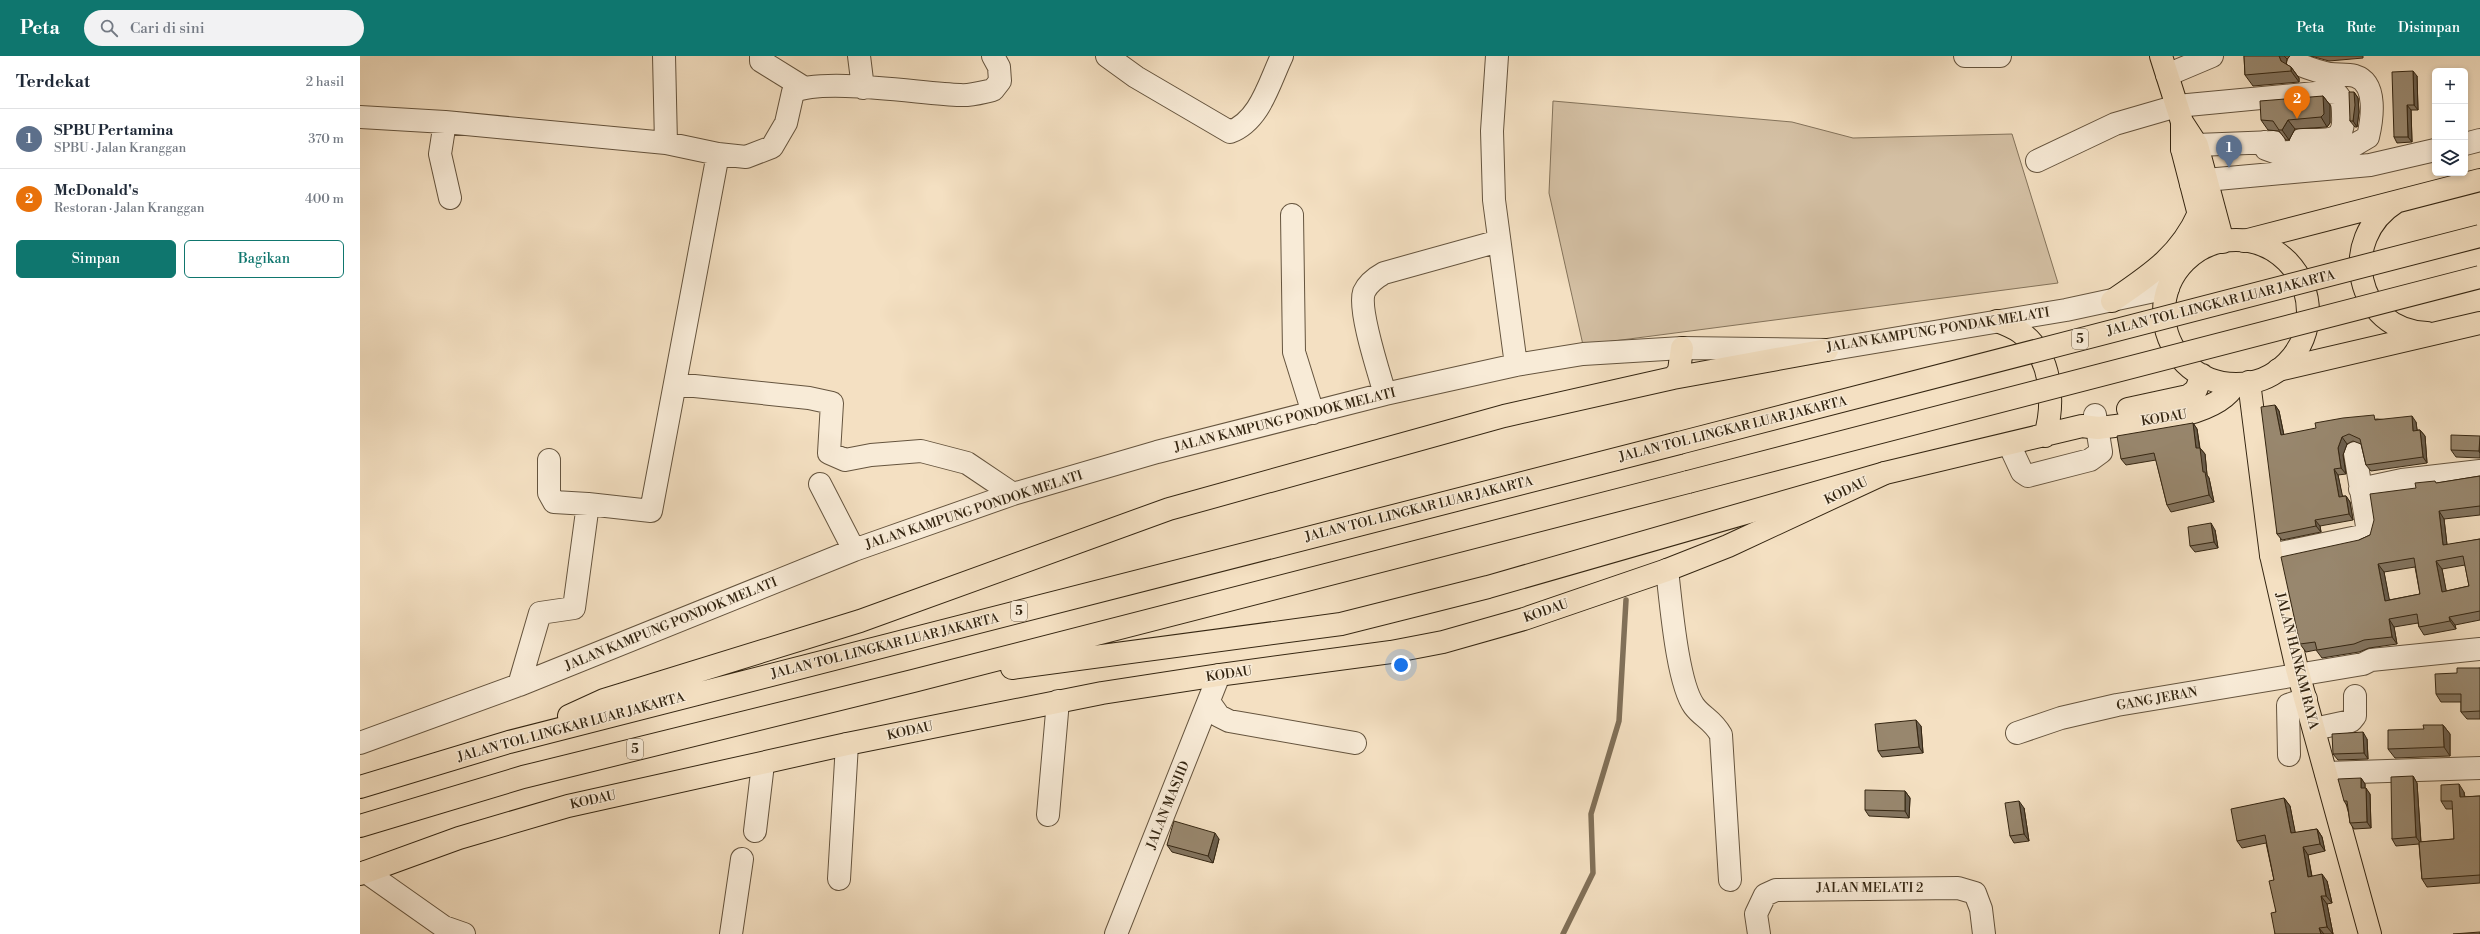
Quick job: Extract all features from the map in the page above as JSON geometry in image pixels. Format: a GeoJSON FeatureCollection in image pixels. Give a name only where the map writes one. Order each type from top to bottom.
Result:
{"type":"FeatureCollection","features":[{"type":"Feature","properties":{"kind":"main road"},"geometry":{"type":"LineString","coordinates":[[2164,65],[2199,182],[2215,244]]}},
{"type":"Feature","properties":{"kind":"main road"},"geometry":{"type":"LineString","coordinates":[[2480,180],[2244,241],[2215,244],[2183,263],[2168,288],[2164,314],[2170,340],[2184,363],[2202,375],[2220,382],[2242,383],[2264,378],[2278,370],[2480,323]]}},
{"type":"Feature","properties":{"kind":"main road"},"geometry":{"type":"LineString","coordinates":[[2103,302],[2164,264],[2190,233],[2199,212],[2199,182]]}},
{"type":"Feature","properties":{"kind":"main road"},"geometry":{"type":"LineString","coordinates":[[2406,198],[2386,209],[2370,227],[2361,249],[2360,273],[2368,296],[2374,306],[2391,322],[2413,331],[2437,333]]}},
{"type":"Feature","properties":{"kind":"main road"},"geometry":{"type":"LineString","coordinates":[[2199,212],[2215,244]]}},
{"type":"Feature","properties":{"kind":"main road","name":"JALAN TOL LINGKAR LUAR JAKARTA"},"geometry":{"type":"LineString","coordinates":[[360,786],[509,742],[1679,443],[2480,236]]}},
{"type":"Feature","properties":{"kind":"main road"},"geometry":{"type":"LineString","coordinates":[[2244,241],[2257,244],[2280,255],[2293,269],[2303,286],[2308,311],[2303,337],[2298,348],[2278,370]]}},
{"type":"Feature","properties":{"kind":"main road","name":"5"},"geometry":{"type":"LineString","coordinates":[[360,826],[523,777],[913,681],[2480,277]]}},
{"type":"Feature","properties":{"kind":"main road"},"geometry":{"type":"LineString","coordinates":[[1998,320],[2020,332],[2037,352],[2043,363],[2051,399],[2045,436]]}},
{"type":"Feature","properties":{"kind":"main road"},"geometry":{"type":"LineString","coordinates":[[1673,378],[1679,371],[1682,348]]}},
{"type":"Feature","properties":{"kind":"main road"},"geometry":{"type":"LineString","coordinates":[[2298,348],[2318,356],[2337,357]]}},
{"type":"Feature","properties":{"kind":"main road"},"geometry":{"type":"LineString","coordinates":[[509,742],[604,700],[860,622],[1169,509],[1504,416],[1673,378],[1827,350]]}},
{"type":"Feature","properties":{"kind":"main road","name":"KODAU"},"geometry":{"type":"LineString","coordinates":[[2139,415],[2188,396],[2196,390],[2202,375]]}},
{"type":"Feature","properties":{"kind":"main road","name":"KODAU"},"geometry":{"type":"LineString","coordinates":[[363,873],[459,838],[568,806],[848,744],[1058,701],[1219,675],[1391,652],[1443,642],[1524,619],[1667,570],[1728,546],[1885,473],[2045,436],[2098,422],[2139,415],[2195,413],[2212,407],[2242,383]]}},
{"type":"Feature","properties":{"kind":"main road","name":"JALAN HANKAM RAYA"},"geometry":{"type":"LineString","coordinates":[[2242,383],[2271,555],[2298,672],[2370,934]]}},
{"type":"Feature","properties":{"kind":"main road"},"geometry":{"type":"LineString","coordinates":[[913,681],[1341,624],[1510,580],[1885,473]]}},
{"type":"Feature","properties":{"kind":"street"},"geometry":{"type":"LineString","coordinates":[[664,56],[666,143]]}},
{"type":"Feature","properties":{"kind":"street"},"geometry":{"type":"LineString","coordinates":[[761,56],[761,61],[803,87]]}},
{"type":"Feature","properties":{"kind":"street"},"geometry":{"type":"LineString","coordinates":[[859,56],[863,88]]}},
{"type":"Feature","properties":{"kind":"street"},"geometry":{"type":"LineString","coordinates":[[360,117],[445,122],[666,143],[718,154],[746,157],[772,147],[786,123],[793,92],[803,87],[863,88],[962,96],[993,90],[1000,81],[999,67],[993,56]]}},
{"type":"Feature","properties":{"kind":"street"},"geometry":{"type":"LineString","coordinates":[[1107,56],[1136,77],[1230,132],[1243,127],[1253,116],[1282,56]]}},
{"type":"Feature","properties":{"kind":"street"},"geometry":{"type":"LineString","coordinates":[[1497,56],[1493,152],[1494,200],[1516,365]]}},
{"type":"Feature","properties":{"kind":"street"},"geometry":{"type":"LineString","coordinates":[[1965,56],[2000,56]]}},
{"type":"Feature","properties":{"kind":"street"},"geometry":{"type":"LineString","coordinates":[[2164,65],[2212,56]]}},
{"type":"Feature","properties":{"kind":"street"},"geometry":{"type":"LineString","coordinates":[[2189,147],[2269,142],[2266,148],[2277,153],[2351,147],[2368,137],[2373,116],[2370,93],[2363,81],[2355,76],[2329,73],[2298,64]]}},
{"type":"Feature","properties":{"kind":"street"},"geometry":{"type":"LineString","coordinates":[[2037,161],[2114,124],[2326,92],[2336,93],[2342,102],[2344,122],[2341,133],[2338,137],[2332,139],[2301,140]]}},
{"type":"Feature","properties":{"kind":"street"},"geometry":{"type":"LineString","coordinates":[[445,122],[440,154],[450,198]]}},
{"type":"Feature","properties":{"kind":"street"},"geometry":{"type":"LineString","coordinates":[[2468,143],[2480,140]]}},
{"type":"Feature","properties":{"kind":"street"},"geometry":{"type":"LineString","coordinates":[[2199,182],[2370,165],[2432,151]]}},
{"type":"Feature","properties":{"kind":"street"},"geometry":{"type":"LineString","coordinates":[[550,460],[549,493],[554,502],[588,504],[657,514],[675,384],[718,154]]}},
{"type":"Feature","properties":{"kind":"street"},"geometry":{"type":"LineString","coordinates":[[1292,215],[1294,352],[1313,413]]}},
{"type":"Feature","properties":{"kind":"street"},"geometry":{"type":"LineString","coordinates":[[1385,394],[1364,313],[1364,293],[1369,284],[1384,273],[1499,241]]}},
{"type":"Feature","properties":{"kind":"street","name":"JALAN KAMPUNG PONDAK MELATI"},"geometry":{"type":"LineString","coordinates":[[1682,348],[1827,350],[1998,320],[2066,310],[2168,288]]}},
{"type":"Feature","properties":{"kind":"street","name":"JALAN KAMPUNG PONDOK MELATI"},"geometry":{"type":"LineString","coordinates":[[360,743],[519,685],[854,550],[1013,494],[1157,452],[1385,394],[1516,365],[1583,354],[1682,348]]}},
{"type":"Feature","properties":{"kind":"street"},"geometry":{"type":"LineString","coordinates":[[675,384],[809,398],[832,403],[829,453],[845,460],[871,455],[921,451],[967,463],[1013,494]]}},
{"type":"Feature","properties":{"kind":"street"},"geometry":{"type":"LineString","coordinates":[[2010,444],[2022,472],[2028,476],[2035,476],[2090,460],[2101,452],[2098,422]]}},
{"type":"Feature","properties":{"kind":"street"},"geometry":{"type":"LineString","coordinates":[[2271,555],[2365,534],[2367,526],[2355,453]]}},
{"type":"Feature","properties":{"kind":"street"},"geometry":{"type":"LineString","coordinates":[[2360,489],[2402,480],[2480,471]]}},
{"type":"Feature","properties":{"kind":"street"},"geometry":{"type":"LineString","coordinates":[[820,484],[854,550]]}},
{"type":"Feature","properties":{"kind":"street"},"geometry":{"type":"LineString","coordinates":[[519,685],[540,613],[574,608],[588,504]]}},
{"type":"Feature","properties":{"kind":"street"},"geometry":{"type":"LineString","coordinates":[[1667,570],[1684,685],[1695,706],[1714,722],[1721,735],[1730,880]]}},
{"type":"Feature","properties":{"kind":"street","name":"GANG JERAN"},"geometry":{"type":"LineString","coordinates":[[2017,733],[2061,718],[2117,705],[2298,672],[2363,664],[2371,660],[2480,649]]}},
{"type":"Feature","properties":{"kind":"street","name":"JALAN MASJID"},"geometry":{"type":"LineString","coordinates":[[1116,934],[1219,675]]}},
{"type":"Feature","properties":{"kind":"street"},"geometry":{"type":"LineString","coordinates":[[2314,729],[2351,721],[2355,716],[2355,696]]}},
{"type":"Feature","properties":{"kind":"street"},"geometry":{"type":"LineString","coordinates":[[2289,755],[2288,705],[2306,699]]}},
{"type":"Feature","properties":{"kind":"street"},"geometry":{"type":"LineString","coordinates":[[1048,815],[1058,701]]}},
{"type":"Feature","properties":{"kind":"street"},"geometry":{"type":"LineString","coordinates":[[1209,702],[1219,716],[1229,721],[1355,743]]}},
{"type":"Feature","properties":{"kind":"street"},"geometry":{"type":"LineString","coordinates":[[839,879],[848,744]]}},
{"type":"Feature","properties":{"kind":"street"},"geometry":{"type":"LineString","coordinates":[[755,832],[763,764]]}},
{"type":"Feature","properties":{"kind":"street"},"geometry":{"type":"LineString","coordinates":[[2326,773],[2480,768]]}},
{"type":"Feature","properties":{"kind":"street"},"geometry":{"type":"LineString","coordinates":[[731,934],[742,859]]}},
{"type":"Feature","properties":{"kind":"street"},"geometry":{"type":"LineString","coordinates":[[363,873],[449,932]]}},
{"type":"Feature","properties":{"kind":"street","name":"JALAN MELATI 2"},"geometry":{"type":"LineString","coordinates":[[1759,934],[1756,914],[1765,895],[1776,890],[1958,888],[1975,893],[1981,909],[1984,934]]}},
{"type":"Feature","properties":{"kind":"shaded area"},"geometry":{"type":"Polygon","coordinates":[[[1553,101],[1792,122],[1853,138],[2012,134],[2058,283],[1583,345],[1549,193],[1553,101]]]}},
{"type":"Feature","properties":{"kind":"building"},"geometry":{"type":"Polygon","coordinates":[[[2244,56],[2279,56],[2281,61],[2291,67],[2291,71],[2245,75],[2244,56]]]}},
{"type":"Feature","properties":{"kind":"building"},"geometry":{"type":"Polygon","coordinates":[[[2413,71],[2414,105],[2407,105],[2408,137],[2394,137],[2392,72],[2413,71]]]}},
{"type":"Feature","properties":{"kind":"building"},"geometry":{"type":"Polygon","coordinates":[[[2349,92],[2354,92],[2355,105],[2353,121],[2350,121],[2349,92]]]}},
{"type":"Feature","properties":{"kind":"building"},"geometry":{"type":"Polygon","coordinates":[[[2323,96],[2324,114],[2321,117],[2288,120],[2282,130],[2279,130],[2273,121],[2261,120],[2260,101],[2323,96]]]}},
{"type":"Feature","properties":{"kind":"building"},"geometry":{"type":"Polygon","coordinates":[[[2275,405],[2281,435],[2316,428],[2315,423],[2343,418],[2374,415],[2375,420],[2412,416],[2413,431],[2420,430],[2423,457],[2366,465],[2360,439],[2349,434],[2342,437],[2338,448],[2341,468],[2334,469],[2339,497],[2346,496],[2349,514],[2315,520],[2316,526],[2277,534],[2261,407],[2275,405]]]}},
{"type":"Feature","properties":{"kind":"building"},"geometry":{"type":"Polygon","coordinates":[[[2193,423],[2196,448],[2200,448],[2203,472],[2205,472],[2209,495],[2167,505],[2154,453],[2121,459],[2117,436],[2193,423]]]}},
{"type":"Feature","properties":{"kind":"building"},"geometry":{"type":"Polygon","coordinates":[[[2451,435],[2480,436],[2479,451],[2451,450],[2451,435]]]}},
{"type":"Feature","properties":{"kind":"building"},"geometry":{"type":"Polygon","coordinates":[[[2480,476],[2480,506],[2439,511],[2443,545],[2480,539],[2480,611],[2449,617],[2450,621],[2419,627],[2417,614],[2389,619],[2392,637],[2364,640],[2354,644],[2317,650],[2315,642],[2300,644],[2281,557],[2359,540],[2370,535],[2374,520],[2370,494],[2416,488],[2415,483],[2435,481],[2436,483],[2480,476]],[[2463,556],[2436,561],[2442,592],[2469,586],[2463,556]],[[2414,558],[2378,564],[2385,601],[2420,594],[2414,558]]]}},
{"type":"Feature","properties":{"kind":"building"},"geometry":{"type":"Polygon","coordinates":[[[2211,523],[2214,542],[2190,546],[2188,527],[2211,523]]]}},
{"type":"Feature","properties":{"kind":"building"},"geometry":{"type":"Polygon","coordinates":[[[2457,668],[2480,668],[2480,711],[2461,712],[2461,694],[2436,694],[2435,674],[2457,673],[2457,668]]]}},
{"type":"Feature","properties":{"kind":"building"},"geometry":{"type":"Polygon","coordinates":[[[1916,720],[1919,747],[1878,751],[1875,724],[1916,720]]]}},
{"type":"Feature","properties":{"kind":"building"},"geometry":{"type":"Polygon","coordinates":[[[2423,725],[2443,725],[2444,747],[2388,749],[2388,730],[2424,729],[2423,725]]]}},
{"type":"Feature","properties":{"kind":"building"},"geometry":{"type":"Polygon","coordinates":[[[2363,732],[2364,753],[2333,754],[2332,734],[2363,732]]]}},
{"type":"Feature","properties":{"kind":"building"},"geometry":{"type":"Polygon","coordinates":[[[2413,776],[2416,837],[2392,839],[2391,777],[2413,776]]]}},
{"type":"Feature","properties":{"kind":"building"},"geometry":{"type":"Polygon","coordinates":[[[2361,778],[2361,788],[2366,788],[2367,822],[2350,823],[2347,801],[2344,801],[2338,779],[2361,778]]]}},
{"type":"Feature","properties":{"kind":"building"},"geometry":{"type":"Polygon","coordinates":[[[2459,784],[2460,797],[2480,796],[2480,875],[2422,879],[2419,842],[2454,839],[2452,801],[2441,801],[2441,785],[2459,784]]]}},
{"type":"Feature","properties":{"kind":"building"},"geometry":{"type":"Polygon","coordinates":[[[1865,790],[1905,791],[1905,811],[1865,810],[1865,790]]]}},
{"type":"Feature","properties":{"kind":"building"},"geometry":{"type":"Polygon","coordinates":[[[2284,798],[2291,833],[2317,829],[2320,844],[2303,847],[2308,877],[2322,874],[2326,896],[2321,896],[2327,927],[2319,928],[2321,934],[2275,934],[2271,913],[2276,912],[2269,881],[2274,880],[2265,835],[2237,841],[2231,809],[2284,798]]]}},
{"type":"Feature","properties":{"kind":"building"},"geometry":{"type":"Polygon","coordinates":[[[2019,801],[2024,834],[2010,836],[2005,803],[2019,801]]]}},
{"type":"Feature","properties":{"kind":"building"},"geometry":{"type":"Polygon","coordinates":[[[1174,821],[1215,833],[1208,856],[1167,845],[1174,821]]]}},
{"type":"Feature","properties":{"kind":"building"},"geometry":{"type":"Polygon","coordinates":[[[2480,932],[2480,934],[2453,934],[2480,932]]]}},
{"type":"Feature","properties":{"kind":"waterway"},"geometry":{"type":"LineString","coordinates":[[1563,934],[1593,873],[1591,814],[1619,721],[1626,600]]}},
{"type":"Feature","properties":{"kind":"tunnel"},"geometry":{"type":"LineString","coordinates":[[2274,142],[2301,140]]}},
{"type":"Feature","properties":{"kind":"place","name":"McDonald's"},"geometry":{"type":"Point","coordinates":[2297,119]}},
{"type":"Feature","properties":{"kind":"place","name":"SPBU Pertamina"},"geometry":{"type":"Point","coordinates":[2229,168]}}]}
